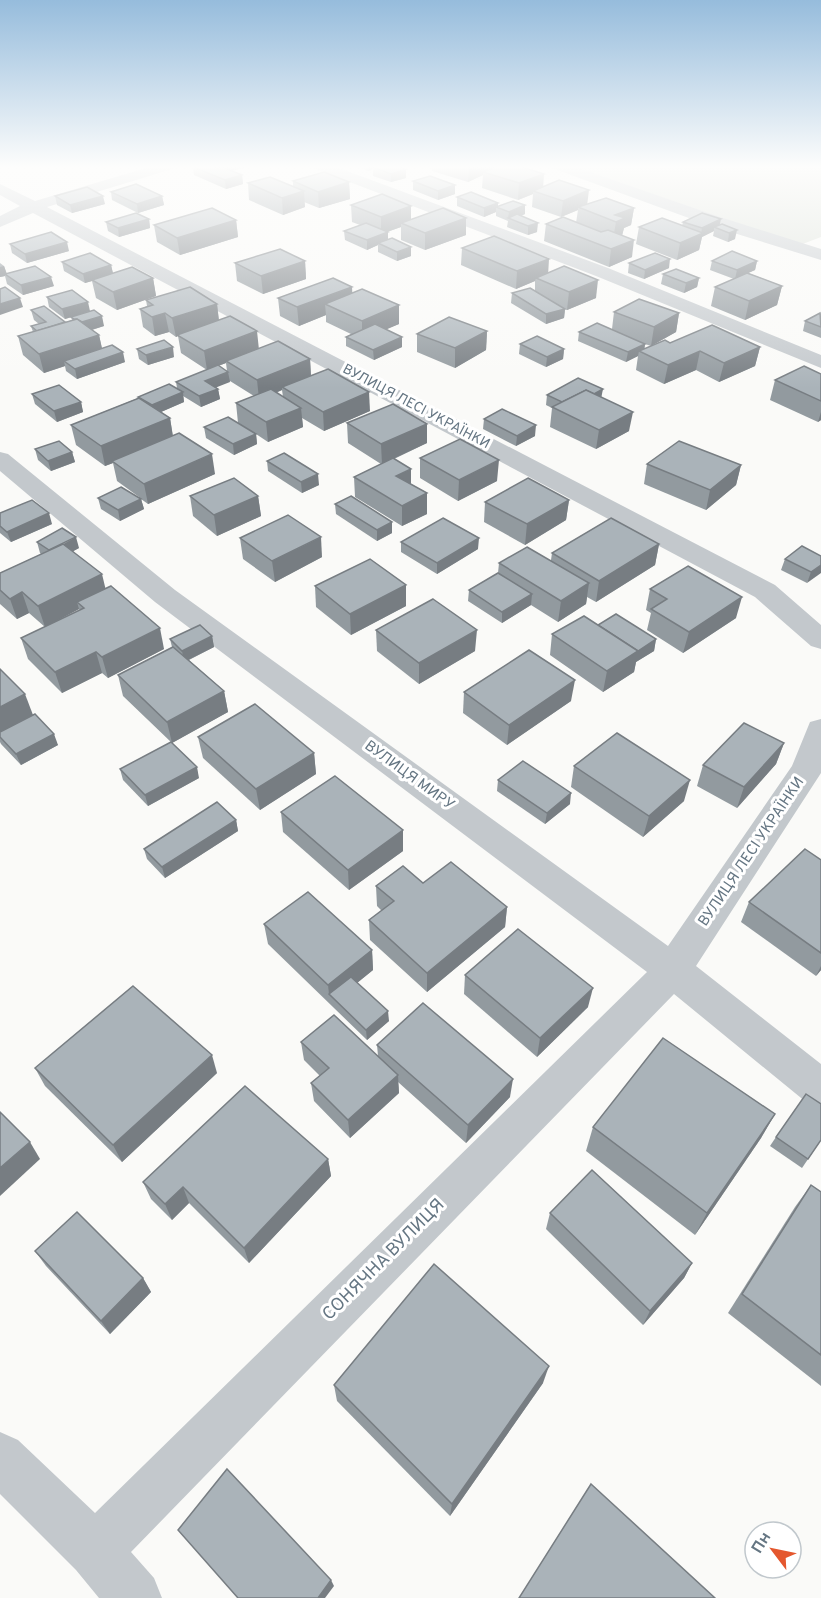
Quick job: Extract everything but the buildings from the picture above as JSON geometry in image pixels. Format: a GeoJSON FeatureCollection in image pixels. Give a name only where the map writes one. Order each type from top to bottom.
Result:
{"type":"FeatureCollection","features":[{"type":"Feature","properties":{"kind":"street","name":"ВУЛИЦЯ ЛЕСІ УКРАЇНКИ"},"geometry":{"type":"LineString","coordinates":[[98,240],[765,591],[821,640]]}},
{"type":"Feature","properties":{"kind":"street"},"geometry":{"type":"LineString","coordinates":[[516,240],[602,272],[821,362]]}},
{"type":"Feature","properties":{"kind":"street"},"geometry":{"type":"LineString","coordinates":[[772,240],[821,255]]}},
{"type":"Feature","properties":{"kind":"street","name":"ВУЛИЦЯ МИРУ"},"geometry":{"type":"LineString","coordinates":[[0,459],[165,596],[673,970],[821,1089]]}},
{"type":"Feature","properties":{"kind":"street","name":"ВУЛИЦЯ ЛЕСІ УКРАЇНКИ"},"geometry":{"type":"LineString","coordinates":[[673,970],[807,769],[821,730]]}},
{"type":"Feature","properties":{"kind":"street","name":"СОНЯЧНА ВУЛИЦЯ"},"geometry":{"type":"LineString","coordinates":[[95,1551],[673,970]]}},
{"type":"Feature","properties":{"kind":"street"},"geometry":{"type":"LineString","coordinates":[[0,1458],[95,1551],[134,1598]]}},
{"type":"Feature","properties":{"kind":"shaded area"},"geometry":{"type":"Polygon","coordinates":[[[784,240],[814,240],[800,245],[784,240]]]}}]}
